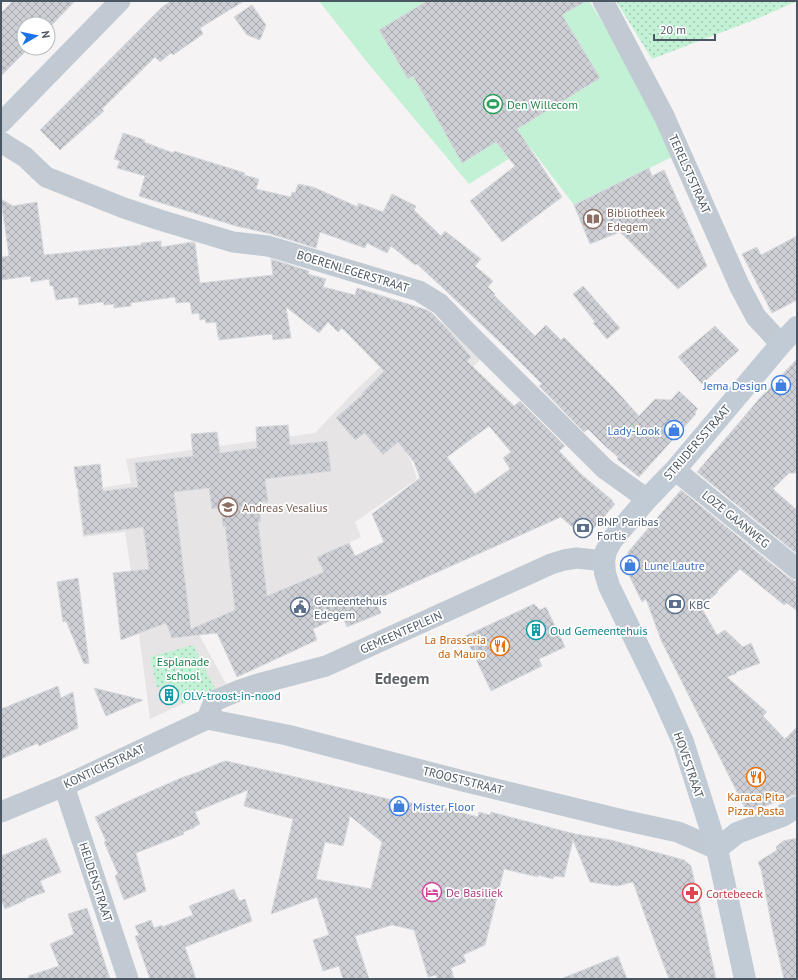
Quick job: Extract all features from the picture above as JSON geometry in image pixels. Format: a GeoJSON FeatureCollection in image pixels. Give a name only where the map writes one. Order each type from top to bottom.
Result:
{"type":"FeatureCollection","features":[{"type":"Feature","properties":{"kind":"street"},"geometry":{"type":"LineString","coordinates":[[1,123],[120,1]]}},
{"type":"Feature","properties":{"kind":"street","name":"TERELSTSTRAAT"},"geometry":{"type":"LineString","coordinates":[[602,1],[610,12],[664,116],[734,275],[756,317],[780,344]]}},
{"type":"Feature","properties":{"kind":"street","name":"BOERENLEGERSTRAAT"},"geometry":{"type":"LineString","coordinates":[[1,142],[25,157],[46,177],[124,208],[233,242],[268,246],[419,290],[440,304],[605,469],[647,499]]}},
{"type":"Feature","properties":{"kind":"street","name":"STRIJDERSSTRAAT"},"geometry":{"type":"LineString","coordinates":[[604,561],[606,551],[612,540],[647,499],[675,470],[780,344],[797,327]]}},
{"type":"Feature","properties":{"kind":"street","name":"LOZE GAANWEG"},"geometry":{"type":"LineString","coordinates":[[675,470],[797,569]]}},
{"type":"Feature","properties":{"kind":"street","name":"GEMEENTEPLEIN"},"geometry":{"type":"LineString","coordinates":[[206,719],[214,701],[258,684],[326,666],[551,564],[577,558],[604,561]]}},
{"type":"Feature","properties":{"kind":"street","name":"HOVESTRAAT"},"geometry":{"type":"LineString","coordinates":[[604,561],[605,573],[609,586],[663,696],[683,742],[717,849],[745,979]]}},
{"type":"Feature","properties":{"kind":"street","name":"KONTICHSTRAAT"},"geometry":{"type":"LineString","coordinates":[[1,812],[64,786],[206,719]]}},
{"type":"Feature","properties":{"kind":"street","name":"TROOSTSTRAAT"},"geometry":{"type":"LineString","coordinates":[[206,719],[287,735],[471,783],[678,832],[717,849]]}},
{"type":"Feature","properties":{"kind":"street","name":"HELDENSTRAAT"},"geometry":{"type":"LineString","coordinates":[[64,786],[128,979]]}},
{"type":"Feature","properties":{"kind":"street"},"geometry":{"type":"LineString","coordinates":[[717,849],[737,833],[782,816],[797,807]]}},
{"type":"Feature","properties":{"kind":"shaded area","name":"Andreas Vesalius"},"geometry":{"type":"Polygon","coordinates":[[[426,311],[451,329],[481,358],[429,406],[403,448],[411,461],[417,479],[355,522],[361,537],[317,557],[324,572],[211,620],[196,629],[226,684],[150,719],[125,532],[83,537],[77,492],[131,483],[126,459],[315,433],[354,392],[395,353],[426,311]]]}},
{"type":"Feature","properties":{"kind":"green space"},"geometry":{"type":"Polygon","coordinates":[[[319,1],[589,1],[629,64],[672,157],[574,205],[529,146],[469,184],[367,62],[319,1]]]}},
{"type":"Feature","properties":{"kind":"green space"},"geometry":{"type":"Polygon","coordinates":[[[616,1],[797,1],[759,18],[652,59],[616,1]]]}},
{"type":"Feature","properties":{"kind":"green space","name":"Esplanade school"},"geometry":{"type":"Polygon","coordinates":[[[193,645],[215,689],[183,704],[170,683],[157,688],[150,657],[193,645]]]}},
{"type":"Feature","properties":{"kind":"building"},"geometry":{"type":"Polygon","coordinates":[[[13,1],[75,1],[56,21],[56,16],[16,16],[16,56],[21,56],[1,76],[1,13],[13,1]]]}},
{"type":"Feature","properties":{"kind":"building"},"geometry":{"type":"Polygon","coordinates":[[[171,1],[244,1],[200,28],[203,34],[173,55],[171,53],[160,62],[155,57],[102,109],[104,111],[60,150],[40,130],[162,7],[171,1]]]}},
{"type":"Feature","properties":{"kind":"building","name":"Den Willecom"},"geometry":{"type":"Polygon","coordinates":[[[427,1],[586,1],[562,15],[600,78],[517,129],[562,197],[502,242],[470,201],[515,166],[496,142],[462,163],[413,76],[408,79],[379,30],[427,1]]]}},
{"type":"Feature","properties":{"kind":"building"},"geometry":{"type":"Polygon","coordinates":[[[252,5],[266,25],[260,40],[247,35],[234,17],[252,5]]]}},
{"type":"Feature","properties":{"kind":"building"},"geometry":{"type":"Polygon","coordinates":[[[123,133],[145,140],[144,142],[173,153],[174,151],[245,173],[244,175],[259,179],[256,189],[291,197],[292,192],[295,193],[298,184],[313,187],[358,207],[358,203],[383,212],[392,194],[416,206],[414,210],[441,236],[445,231],[481,259],[475,266],[493,281],[488,287],[495,294],[494,295],[535,336],[546,325],[561,340],[564,337],[639,416],[655,399],[671,400],[679,391],[698,409],[695,412],[696,414],[639,477],[617,459],[618,457],[588,429],[584,432],[539,386],[542,384],[443,288],[417,264],[415,265],[391,246],[387,253],[367,243],[365,248],[320,232],[316,248],[271,234],[236,226],[139,196],[145,176],[117,168],[120,161],[114,159],[123,133]]]}},
{"type":"Feature","properties":{"kind":"building"},"geometry":{"type":"Polygon","coordinates":[[[649,168],[652,176],[664,170],[707,266],[678,289],[620,232],[590,244],[574,205],[649,168]]]}},
{"type":"Feature","properties":{"kind":"building"},"geometry":{"type":"Polygon","coordinates":[[[1,199],[13,206],[37,202],[44,255],[141,245],[141,243],[161,241],[161,247],[193,242],[195,243],[200,283],[273,275],[271,259],[309,271],[308,274],[326,279],[323,287],[355,295],[357,288],[427,310],[432,313],[450,332],[471,357],[467,361],[514,406],[520,401],[565,446],[559,451],[581,474],[615,504],[588,533],[579,533],[561,517],[375,600],[381,613],[347,627],[342,615],[313,629],[317,640],[237,677],[217,633],[172,638],[166,623],[121,640],[113,573],[149,569],[143,527],[84,535],[74,467],[100,464],[103,491],[138,487],[135,463],[193,456],[191,434],[217,432],[220,453],[257,448],[256,427],[288,425],[290,445],[327,441],[331,471],[265,479],[268,502],[258,502],[261,522],[258,522],[267,596],[324,572],[317,557],[349,543],[355,556],[384,542],[372,514],[420,478],[414,462],[398,442],[383,455],[365,433],[355,440],[336,418],[363,394],[362,393],[384,371],[342,328],[338,332],[328,322],[319,333],[286,307],[291,338],[273,340],[272,334],[219,340],[216,322],[206,323],[205,319],[200,320],[199,313],[192,314],[190,302],[176,303],[175,297],[131,303],[131,306],[114,308],[114,304],[104,305],[103,302],[79,305],[78,297],[56,300],[53,286],[50,286],[49,279],[31,282],[30,276],[1,280],[1,257],[9,256],[1,199]],[[489,426],[447,457],[475,494],[510,469],[503,458],[511,452],[489,426]],[[209,488],[174,492],[191,629],[235,610],[225,526],[223,527],[221,507],[212,509],[209,488]]]}},
{"type":"Feature","properties":{"kind":"building"},"geometry":{"type":"Polygon","coordinates":[[[797,236],[797,300],[772,313],[742,254],[757,247],[761,255],[797,236]]]}},
{"type":"Feature","properties":{"kind":"building"},"geometry":{"type":"Polygon","coordinates":[[[583,286],[620,328],[607,339],[593,323],[595,322],[573,294],[583,286]]]}},
{"type":"Feature","properties":{"kind":"building"},"geometry":{"type":"Polygon","coordinates":[[[715,326],[739,350],[702,384],[678,357],[715,326]]]}},
{"type":"Feature","properties":{"kind":"building"},"geometry":{"type":"Polygon","coordinates":[[[797,359],[797,473],[789,473],[773,489],[797,510],[797,554],[697,472],[760,398],[797,359]]]}},
{"type":"Feature","properties":{"kind":"building"},"geometry":{"type":"Polygon","coordinates":[[[681,490],[789,578],[797,581],[797,611],[787,603],[784,605],[740,569],[701,607],[717,635],[725,630],[743,647],[751,643],[760,663],[727,677],[767,712],[763,716],[785,739],[797,727],[797,794],[750,812],[745,808],[661,640],[646,599],[642,602],[626,569],[628,552],[681,490]]]}},
{"type":"Feature","properties":{"kind":"building"},"geometry":{"type":"Polygon","coordinates":[[[78,578],[89,663],[84,664],[66,621],[63,622],[57,582],[78,578]]]}},
{"type":"Feature","properties":{"kind":"building"},"geometry":{"type":"Polygon","coordinates":[[[534,604],[540,610],[546,607],[565,647],[539,659],[542,666],[491,691],[465,636],[534,604]]]}},
{"type":"Feature","properties":{"kind":"building"},"geometry":{"type":"Polygon","coordinates":[[[58,686],[61,698],[73,692],[78,728],[39,746],[38,743],[1,759],[1,709],[58,686]]]}},
{"type":"Feature","properties":{"kind":"building"},"geometry":{"type":"Polygon","coordinates":[[[94,688],[143,700],[106,716],[94,688]]]}},
{"type":"Feature","properties":{"kind":"building"},"geometry":{"type":"Polygon","coordinates":[[[226,761],[393,800],[436,808],[436,806],[478,817],[479,812],[490,815],[491,812],[575,834],[611,840],[684,860],[691,866],[716,979],[669,979],[633,882],[617,886],[590,882],[573,840],[564,877],[554,876],[553,879],[538,875],[538,877],[504,869],[485,945],[463,955],[466,962],[451,968],[454,979],[437,979],[436,975],[428,977],[414,930],[392,925],[355,936],[369,979],[343,979],[339,966],[323,971],[313,940],[329,935],[317,897],[271,914],[293,819],[244,806],[248,790],[195,812],[200,824],[183,832],[184,834],[136,853],[146,891],[124,900],[115,876],[118,874],[104,842],[106,841],[95,817],[181,778],[226,761]],[[350,816],[343,846],[325,842],[316,879],[371,889],[382,842],[350,816]]]}},
{"type":"Feature","properties":{"kind":"building"},"geometry":{"type":"Polygon","coordinates":[[[46,838],[61,872],[40,881],[45,892],[25,899],[26,900],[5,909],[1,899],[1,856],[46,838]]]}},
{"type":"Feature","properties":{"kind":"building"},"geometry":{"type":"Polygon","coordinates":[[[797,838],[797,979],[784,979],[772,928],[761,869],[758,862],[777,850],[776,847],[783,841],[797,838]]]}},
{"type":"Feature","properties":{"kind":"building"},"geometry":{"type":"Polygon","coordinates":[[[234,889],[239,901],[245,899],[252,921],[185,947],[196,979],[150,979],[135,936],[139,935],[135,926],[151,920],[154,928],[162,925],[162,927],[193,915],[189,906],[234,889]]]}},
{"type":"Feature","properties":{"kind":"building"},"geometry":{"type":"Polygon","coordinates":[[[87,908],[110,979],[29,979],[28,976],[59,966],[50,944],[74,934],[68,914],[87,908]]]}},
{"type":"Feature","properties":{"kind":"building"},"geometry":{"type":"Polygon","coordinates":[[[618,956],[627,979],[563,979],[563,978],[618,956]]]}},
{"type":"Feature","properties":{"kind":"place","name":"Den Willecom"},"geometry":{"type":"Point","coordinates":[493,104]}},
{"type":"Feature","properties":{"kind":"place","name":"Bibliotheek Edegem"},"geometry":{"type":"Point","coordinates":[593,219]}},
{"type":"Feature","properties":{"kind":"place","name":"Jema Design"},"geometry":{"type":"Point","coordinates":[781,385]}},
{"type":"Feature","properties":{"kind":"place","name":"Lady-Look"},"geometry":{"type":"Point","coordinates":[674,430]}},
{"type":"Feature","properties":{"kind":"place","name":"Andreas Vesalius"},"geometry":{"type":"Point","coordinates":[228,507]}},
{"type":"Feature","properties":{"kind":"place","name":"BNP Paribas Fortis"},"geometry":{"type":"Point","coordinates":[583,528]}},
{"type":"Feature","properties":{"kind":"place","name":"Lune Lautre"},"geometry":{"type":"Point","coordinates":[630,565]}},
{"type":"Feature","properties":{"kind":"place","name":"KBC"},"geometry":{"type":"Point","coordinates":[675,604]}},
{"type":"Feature","properties":{"kind":"place","name":"Gemeentehuis Edegem"},"geometry":{"type":"Point","coordinates":[300,607]}},
{"type":"Feature","properties":{"kind":"place","name":"Oud Gemeentehuis"},"geometry":{"type":"Point","coordinates":[536,630]}},
{"type":"Feature","properties":{"kind":"place","name":"La Brasseria da Mauro"},"geometry":{"type":"Point","coordinates":[500,646]}},
{"type":"Feature","properties":{"kind":"place","name":"OLV-troost-in-nood"},"geometry":{"type":"Point","coordinates":[169,695]}},
{"type":"Feature","properties":{"kind":"place","name":"Karaca Pita Pizza Pasta"},"geometry":{"type":"Point","coordinates":[756,777]}},
{"type":"Feature","properties":{"kind":"place","name":"Mister Floor"},"geometry":{"type":"Point","coordinates":[399,806]}},
{"type":"Feature","properties":{"kind":"place","name":"De Basiliek"},"geometry":{"type":"Point","coordinates":[432,892]}},
{"type":"Feature","properties":{"kind":"place","name":"Cortebeeck"},"geometry":{"type":"Point","coordinates":[692,893]}},
{"type":"Feature","properties":{"kind":"district","name":"Edegem"},"geometry":{"type":"Point","coordinates":[402,678]}}]}
